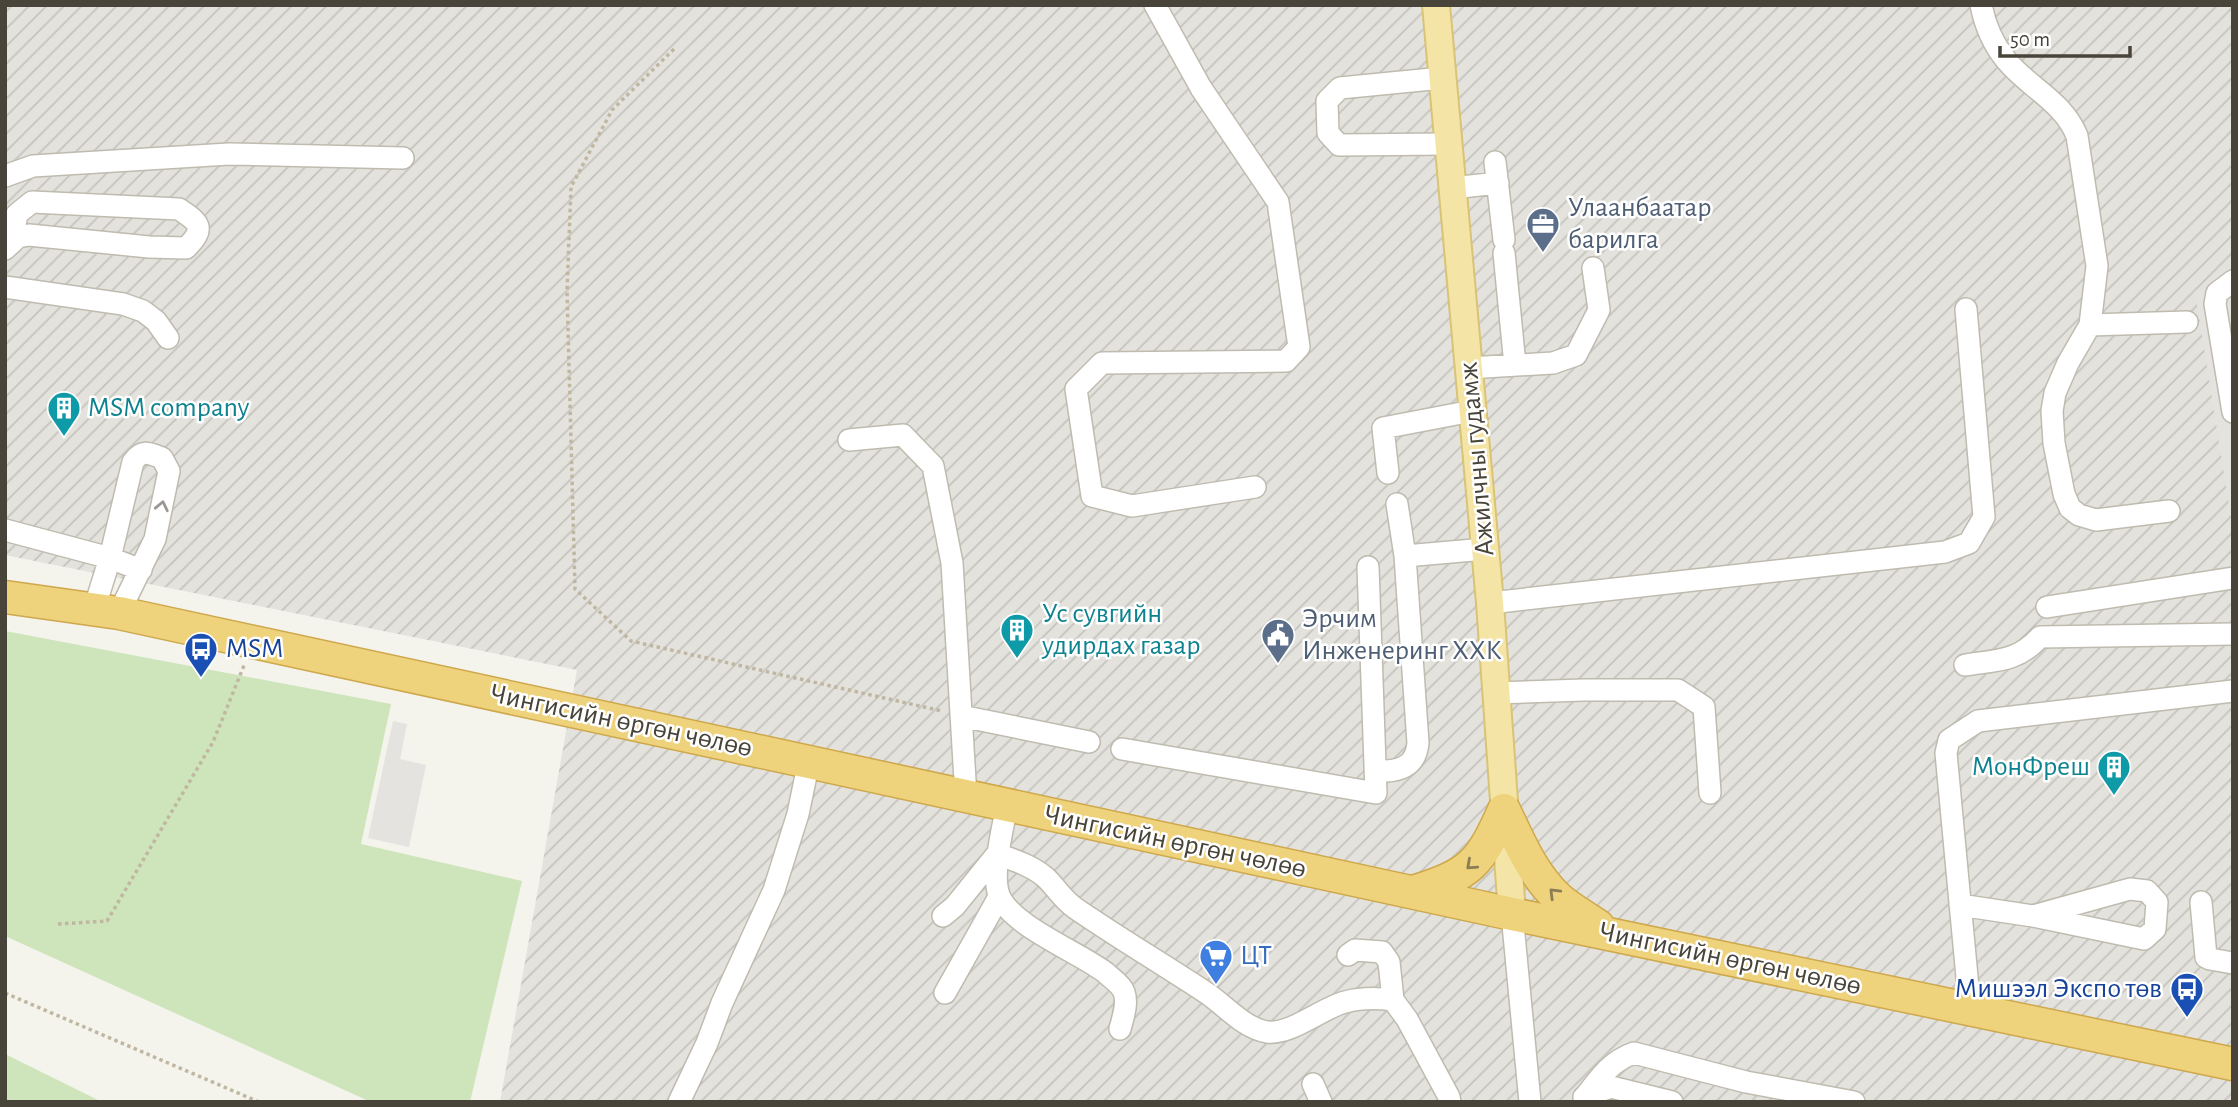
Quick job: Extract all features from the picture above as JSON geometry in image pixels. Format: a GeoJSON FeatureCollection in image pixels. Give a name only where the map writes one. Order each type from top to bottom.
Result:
{"type":"FeatureCollection","features":[{"type":"Feature","properties":{"kind":"highway","name":"Чингисийн өргөн чөлөө"},"geometry":{"type":"LineString","coordinates":[[5,580],[107,610],[966,797],[2233,1064]]}},
{"type":"Feature","properties":{"kind":"highway","name":"Чингисийн өргөн чөлөө"},"geometry":{"type":"LineString","coordinates":[[5,597],[107,610]]}},
{"type":"Feature","properties":{"kind":"highway"},"geometry":{"type":"LineString","coordinates":[[1413,892],[1449,881],[1479,859],[1504,810]]}},
{"type":"Feature","properties":{"kind":"highway"},"geometry":{"type":"LineString","coordinates":[[1504,810],[1525,855],[1542,881],[1559,899],[1609,934]]}},
{"type":"Feature","properties":{"kind":"main road","name":"Ажилчны гудамж"},"geometry":{"type":"LineString","coordinates":[[1436,5],[1490,603],[1512,914]]}},
{"type":"Feature","properties":{"kind":"street"},"geometry":{"type":"LineString","coordinates":[[1155,5],[1201,88],[1278,202],[1298,347],[1286,361],[1102,363],[1076,389],[1092,496],[1132,506],[1255,487]]}},
{"type":"Feature","properties":{"kind":"street"},"geometry":{"type":"LineString","coordinates":[[1981,5],[1987,29],[2006,60],[2070,119],[2077,136],[2097,266],[2090,325],[2068,363],[2055,393],[2052,411],[2053,443],[2067,501],[2070,508],[2079,515],[2096,520],[2169,511]]}},
{"type":"Feature","properties":{"kind":"street"},"geometry":{"type":"LineString","coordinates":[[1442,78],[1340,88],[1327,101],[1328,133],[1339,145],[1448,144]]}},
{"type":"Feature","properties":{"kind":"street"},"geometry":{"type":"LineString","coordinates":[[5,176],[33,166],[229,154],[403,158]]}},
{"type":"Feature","properties":{"kind":"street"},"geometry":{"type":"LineString","coordinates":[[1452,188],[1497,173],[1514,365]]}},
{"type":"Feature","properties":{"kind":"street"},"geometry":{"type":"LineString","coordinates":[[32,202],[179,209],[195,219],[199,225],[199,232],[186,248],[149,247],[29,234],[12,243],[17,214],[32,202]]}},
{"type":"Feature","properties":{"kind":"street"},"geometry":{"type":"LineString","coordinates":[[1468,368],[1553,363],[1576,355],[1599,310],[1593,268]]}},
{"type":"Feature","properties":{"kind":"street"},"geometry":{"type":"LineString","coordinates":[[2233,281],[2217,293],[2215,304],[2233,412]]}},
{"type":"Feature","properties":{"kind":"street"},"geometry":{"type":"LineString","coordinates":[[5,287],[123,304],[143,311],[156,321],[168,338]]}},
{"type":"Feature","properties":{"kind":"street"},"geometry":{"type":"LineString","coordinates":[[1490,603],[1945,552],[1969,543],[1984,517],[1966,309]]}},
{"type":"Feature","properties":{"kind":"street"},"geometry":{"type":"LineString","coordinates":[[2090,325],[2187,322]]}},
{"type":"Feature","properties":{"kind":"street"},"geometry":{"type":"LineString","coordinates":[[1388,473],[1383,428],[1472,411]]}},
{"type":"Feature","properties":{"kind":"street"},"geometry":{"type":"LineString","coordinates":[[849,440],[903,435],[933,466],[952,563],[966,797]]}},
{"type":"Feature","properties":{"kind":"street"},"geometry":{"type":"LineString","coordinates":[[145,452],[162,458],[169,471],[155,539],[141,570],[107,610],[110,558],[133,462],[138,454],[145,452]]}},
{"type":"Feature","properties":{"kind":"street"},"geometry":{"type":"LineString","coordinates":[[1386,771],[1402,768],[1412,762],[1417,755],[1418,743],[1405,555],[1397,505]]}},
{"type":"Feature","properties":{"kind":"street"},"geometry":{"type":"LineString","coordinates":[[5,530],[110,558],[141,570]]}},
{"type":"Feature","properties":{"kind":"street"},"geometry":{"type":"LineString","coordinates":[[1405,555],[1485,549]]}},
{"type":"Feature","properties":{"kind":"street"},"geometry":{"type":"LineString","coordinates":[[1122,749],[1377,793],[1368,566]]}},
{"type":"Feature","properties":{"kind":"street"},"geometry":{"type":"LineString","coordinates":[[2048,607],[2233,578]]}},
{"type":"Feature","properties":{"kind":"street"},"geometry":{"type":"LineString","coordinates":[[1965,665],[2014,658],[2028,650],[2040,637],[2233,634]]}},
{"type":"Feature","properties":{"kind":"street"},"geometry":{"type":"LineString","coordinates":[[1496,693],[1678,690],[1704,707],[1710,793]]}},
{"type":"Feature","properties":{"kind":"street"},"geometry":{"type":"LineString","coordinates":[[1970,1009],[1946,753],[1949,740],[1978,721],[2233,691]]}},
{"type":"Feature","properties":{"kind":"street"},"geometry":{"type":"LineString","coordinates":[[961,716],[1089,742]]}},
{"type":"Feature","properties":{"kind":"street"},"geometry":{"type":"LineString","coordinates":[[679,1102],[774,890],[798,814],[809,761]]}},
{"type":"Feature","properties":{"kind":"street"},"geometry":{"type":"LineString","coordinates":[[945,993],[999,897],[998,854],[1007,805]]}},
{"type":"Feature","properties":{"kind":"street"},"geometry":{"type":"LineString","coordinates":[[943,916],[955,906],[998,854]]}},
{"type":"Feature","properties":{"kind":"street"},"geometry":{"type":"LineString","coordinates":[[998,854],[1028,866],[1046,878],[1062,899],[1130,947],[1204,991],[1244,1023],[1264,1032],[1277,1032],[1346,1001],[1393,1000]]}},
{"type":"Feature","properties":{"kind":"street"},"geometry":{"type":"LineString","coordinates":[[1960,905],[2033,916],[2144,939],[2155,929],[2157,902],[2147,891],[2130,889],[2033,916]]}},
{"type":"Feature","properties":{"kind":"street"},"geometry":{"type":"LineString","coordinates":[[999,897],[1013,916],[1094,964],[1119,984],[1126,1004],[1120,1029]]}},
{"type":"Feature","properties":{"kind":"street"},"geometry":{"type":"LineString","coordinates":[[2200,902],[2206,957],[2233,963]]}},
{"type":"Feature","properties":{"kind":"street"},"geometry":{"type":"LineString","coordinates":[[1512,914],[1530,1102]]}},
{"type":"Feature","properties":{"kind":"street"},"geometry":{"type":"LineString","coordinates":[[1348,955],[1354,950],[1382,952],[1389,962],[1393,1000],[1407,1018],[1450,1102]]}},
{"type":"Feature","properties":{"kind":"street"},"geometry":{"type":"LineString","coordinates":[[1583,1099],[1619,1058],[1634,1053],[1746,1082],[1854,1102]]}},
{"type":"Feature","properties":{"kind":"street"},"geometry":{"type":"LineString","coordinates":[[1583,1099],[1611,1087],[1672,1102]]}},
{"type":"Feature","properties":{"kind":"path"},"geometry":{"type":"LineString","coordinates":[[674,49],[612,110],[570,187],[567,291],[575,589],[631,641],[961,716]]}},
{"type":"Feature","properties":{"kind":"path"},"geometry":{"type":"LineString","coordinates":[[58,924],[107,921],[213,742],[255,642]]}},
{"type":"Feature","properties":{"kind":"path"},"geometry":{"type":"LineString","coordinates":[[5,993],[259,1102]]}},
{"type":"Feature","properties":{"kind":"shaded area"},"geometry":{"type":"Polygon","coordinates":[[[5,5],[2233,5],[2233,1102],[500,1102],[577,670],[5,555],[5,5]]]}},
{"type":"Feature","properties":{"kind":"shaded area"},"geometry":{"type":"Polygon","coordinates":[[[2228,288],[2233,319],[2231,517],[2195,292],[2228,288]]]}},
{"type":"Feature","properties":{"kind":"shaded area"},"geometry":{"type":"Polygon","coordinates":[[[393,721],[407,724],[400,759],[426,765],[409,847],[368,838],[393,721]]]}},
{"type":"Feature","properties":{"kind":"green space"},"geometry":{"type":"Polygon","coordinates":[[[5,631],[391,704],[361,844],[522,881],[470,1102],[371,1102],[5,936],[5,631]]]}},
{"type":"Feature","properties":{"kind":"green space"},"geometry":{"type":"Polygon","coordinates":[[[5,1054],[102,1102],[5,1102],[5,1054]]]}},
{"type":"Feature","properties":{"kind":"place","name":"Улаанбаатар барилга"},"geometry":{"type":"Point","coordinates":[1543,254]}},
{"type":"Feature","properties":{"kind":"place","name":"MSM company"},"geometry":{"type":"Point","coordinates":[64,438]}},
{"type":"Feature","properties":{"kind":"place","name":"Ус сувгийн удирдах газар"},"geometry":{"type":"Point","coordinates":[1017,660]}},
{"type":"Feature","properties":{"kind":"place","name":"Эрчим Инженеринг ХХК"},"geometry":{"type":"Point","coordinates":[1278,665]}},
{"type":"Feature","properties":{"kind":"place","name":"MSM"},"geometry":{"type":"Point","coordinates":[201,679]}},
{"type":"Feature","properties":{"kind":"place","name":"МонФреш"},"geometry":{"type":"Point","coordinates":[2114,797]}},
{"type":"Feature","properties":{"kind":"place","name":"ЦТ"},"geometry":{"type":"Point","coordinates":[1216,986]}},
{"type":"Feature","properties":{"kind":"place","name":"Мишээл Экспо төв"},"geometry":{"type":"Point","coordinates":[2187,1019]}}]}
